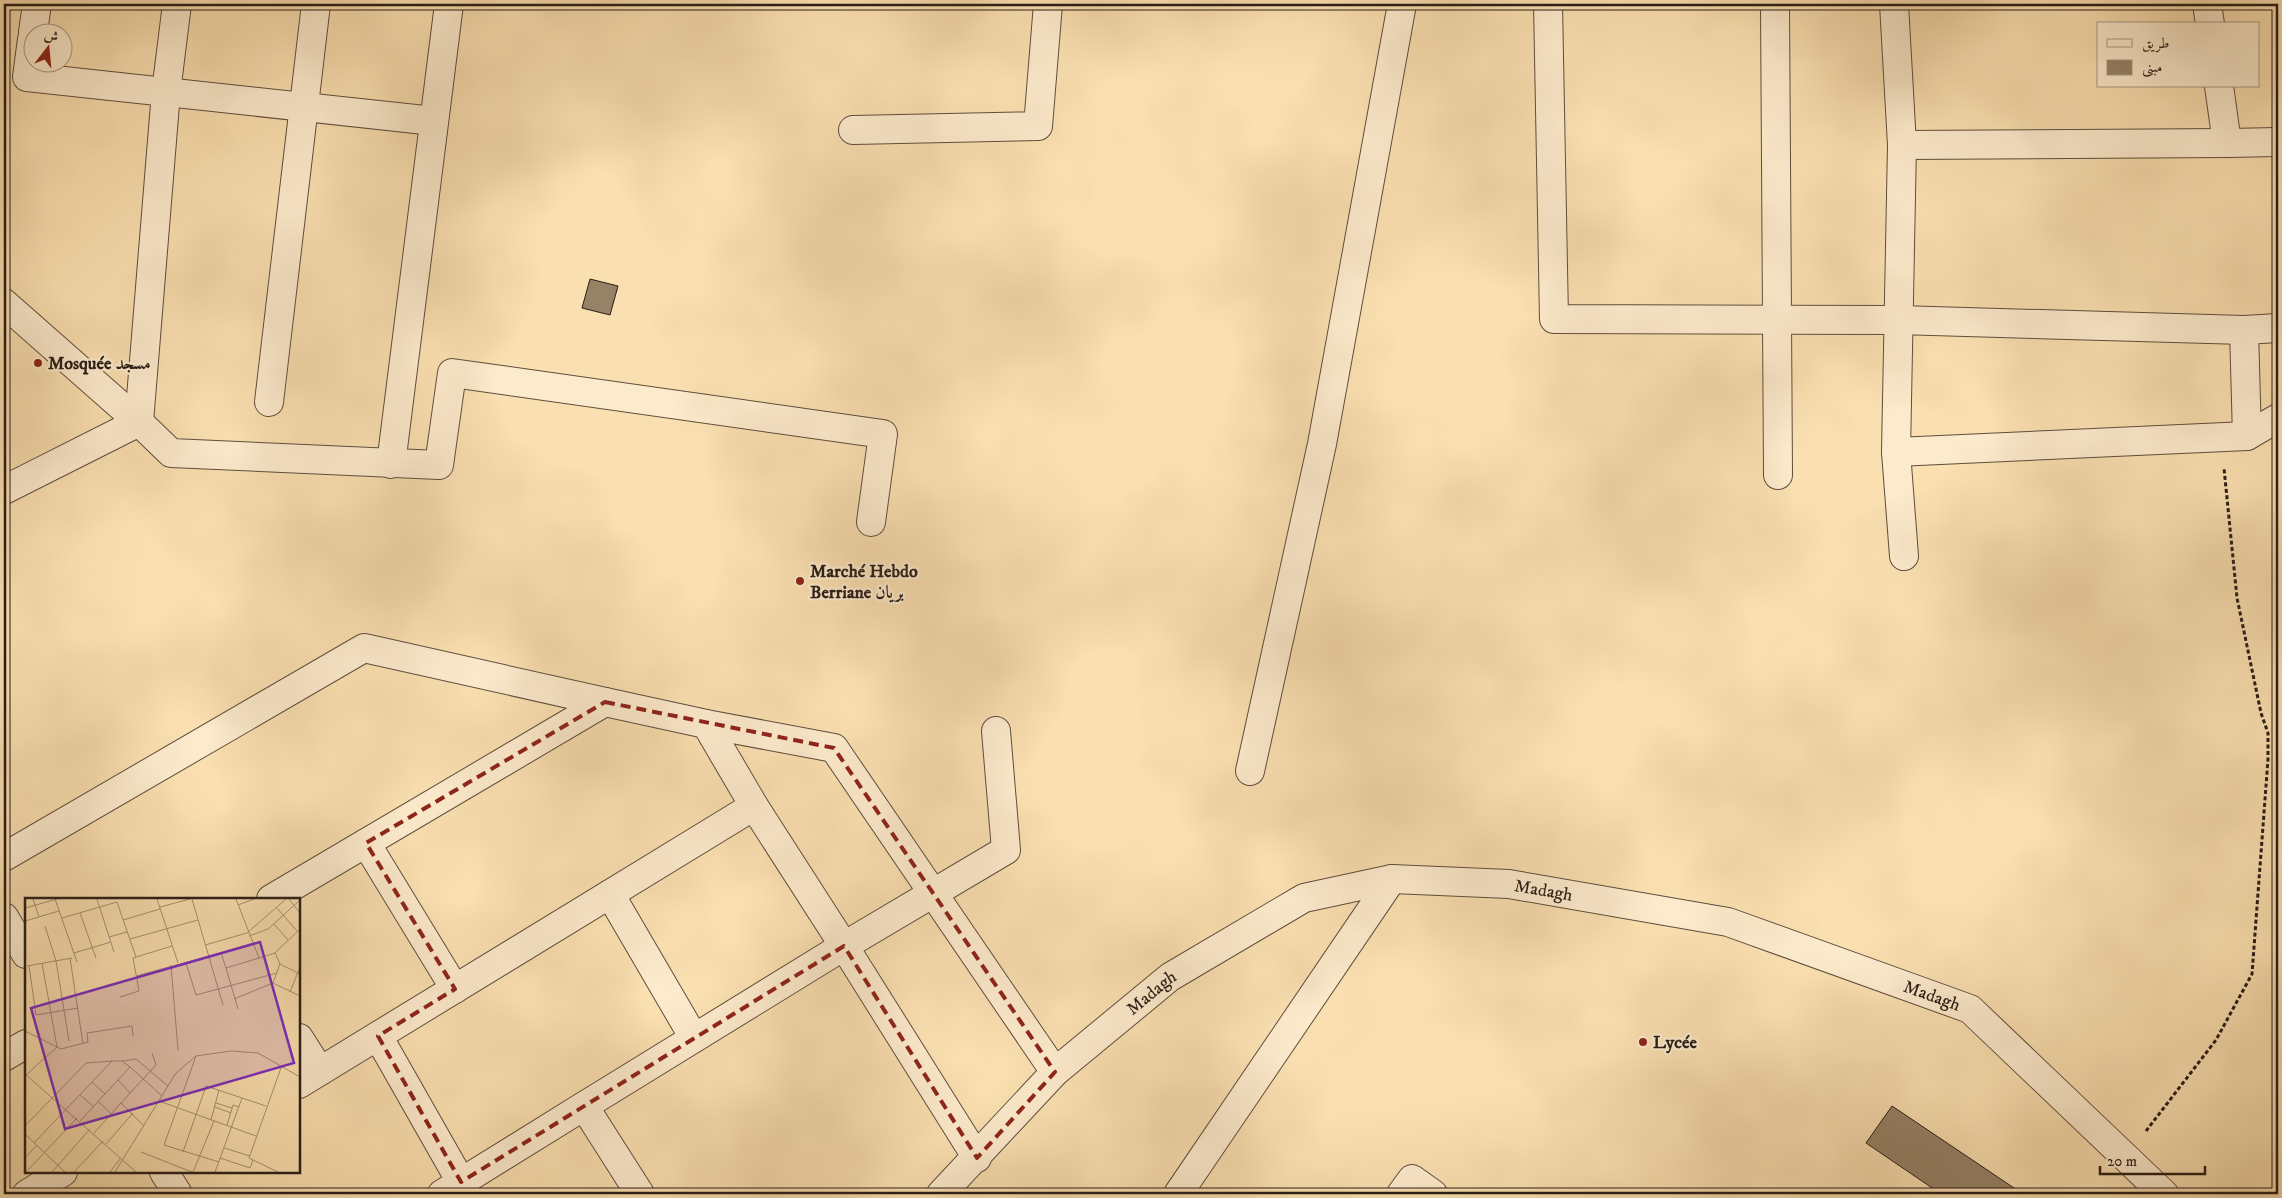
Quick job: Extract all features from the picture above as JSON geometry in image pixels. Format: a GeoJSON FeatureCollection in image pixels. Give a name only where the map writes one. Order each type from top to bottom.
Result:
{"type":"FeatureCollection","features":[{"type":"Feature","properties":{"kind":"street"},"geometry":{"type":"LineString","coordinates":[[34,22],[37,4]]}},
{"type":"Feature","properties":{"kind":"street"},"geometry":{"type":"LineString","coordinates":[[139,422],[166,92],[177,4]]}},
{"type":"Feature","properties":{"kind":"street"},"geometry":{"type":"LineString","coordinates":[[269,402],[316,4]]}},
{"type":"Feature","properties":{"kind":"street"},"geometry":{"type":"LineString","coordinates":[[391,464],[449,4]]}},
{"type":"Feature","properties":{"kind":"street"},"geometry":{"type":"LineString","coordinates":[[853,130],[1038,126],[1048,4]]}},
{"type":"Feature","properties":{"kind":"street"},"geometry":{"type":"LineString","coordinates":[[1250,771],[1322,444],[1402,4]]}},
{"type":"Feature","properties":{"kind":"street"},"geometry":{"type":"LineString","coordinates":[[1548,4],[1554,319],[1898,320],[2244,330],[2278,328]]}},
{"type":"Feature","properties":{"kind":"street"},"geometry":{"type":"LineString","coordinates":[[1775,4],[1778,475]]}},
{"type":"Feature","properties":{"kind":"street"},"geometry":{"type":"LineString","coordinates":[[1894,4],[1902,145],[1896,452],[1904,556]]}},
{"type":"Feature","properties":{"kind":"street"},"geometry":{"type":"LineString","coordinates":[[2207,4],[2210,22]]}},
{"type":"Feature","properties":{"kind":"street"},"geometry":{"type":"LineString","coordinates":[[28,72],[27,77],[434,121]]}},
{"type":"Feature","properties":{"kind":"street"},"geometry":{"type":"LineString","coordinates":[[2219,88],[2227,143]]}},
{"type":"Feature","properties":{"kind":"street"},"geometry":{"type":"LineString","coordinates":[[1902,145],[2278,142]]}},
{"type":"Feature","properties":{"kind":"street"},"geometry":{"type":"LineString","coordinates":[[4,303],[172,453],[439,465],[452,373],[883,434],[871,522]]}},
{"type":"Feature","properties":{"kind":"street"},"geometry":{"type":"LineString","coordinates":[[2244,330],[2248,436]]}},
{"type":"Feature","properties":{"kind":"street"},"geometry":{"type":"LineString","coordinates":[[1896,452],[2248,436],[2278,418]]}},
{"type":"Feature","properties":{"kind":"street"},"geometry":{"type":"LineString","coordinates":[[4,490],[139,422]]}},
{"type":"Feature","properties":{"kind":"street"},"geometry":{"type":"LineString","coordinates":[[4,857],[364,648],[706,724],[834,748],[1055,1072]]}},
{"type":"Feature","properties":{"kind":"street"},"geometry":{"type":"LineString","coordinates":[[273,898],[605,702]]}},
{"type":"Feature","properties":{"kind":"street"},"geometry":{"type":"LineString","coordinates":[[706,724],[754,806],[977,1158]]}},
{"type":"Feature","properties":{"kind":"street"},"geometry":{"type":"LineString","coordinates":[[378,1036],[452,1188],[844,946],[1006,850],[996,731]]}},
{"type":"Feature","properties":{"kind":"street"},"geometry":{"type":"LineString","coordinates":[[300,1042],[309,1078],[754,806]]}},
{"type":"Feature","properties":{"kind":"street"},"geometry":{"type":"LineString","coordinates":[[366,843],[455,989]]}},
{"type":"Feature","properties":{"kind":"street"},"geometry":{"type":"LineString","coordinates":[[1178,1194],[1392,879]]}},
{"type":"Feature","properties":{"kind":"street","name":"Madagh"},"geometry":{"type":"LineString","coordinates":[[941,1194],[977,1158],[1055,1072],[1170,977],[1304,898],[1392,879],[1509,884],[1728,922],[1970,1009],[2126,1157],[2158,1192]]}},
{"type":"Feature","properties":{"kind":"street"},"geometry":{"type":"LineString","coordinates":[[610,894],[694,1038]]}},
{"type":"Feature","properties":{"kind":"street"},"geometry":{"type":"LineString","coordinates":[[4,917],[25,952]]}},
{"type":"Feature","properties":{"kind":"street"},"geometry":{"type":"LineString","coordinates":[[4,1057],[25,1045]]}},
{"type":"Feature","properties":{"kind":"street"},"geometry":{"type":"LineString","coordinates":[[584,1106],[640,1194]]}},
{"type":"Feature","properties":{"kind":"street"},"geometry":{"type":"LineString","coordinates":[[27,1194],[61,1173]]}},
{"type":"Feature","properties":{"kind":"street"},"geometry":{"type":"LineString","coordinates":[[165,1173],[178,1194]]}},
{"type":"Feature","properties":{"kind":"street"},"geometry":{"type":"LineString","coordinates":[[1402,1194],[1412,1179],[1433,1194]]}},
{"type":"Feature","properties":{"kind":"path"},"geometry":{"type":"LineString","coordinates":[[2126,1157],[2216,1040],[2252,974],[2268,759],[2268,733],[2261,713],[2238,598],[2220,437]]}},
{"type":"Feature","properties":{"kind":"highlighted area"},"geometry":{"type":"Polygon","coordinates":[[[605,702],[834,748],[1055,1072],[977,1158],[844,946],[461,1182],[378,1036],[455,989],[366,843],[605,702]]]}},
{"type":"Feature","properties":{"kind":"building"},"geometry":{"type":"Polygon","coordinates":[[[590,279],[618,286],[610,315],[582,308],[590,279]]]}},
{"type":"Feature","properties":{"kind":"building"},"geometry":{"type":"Polygon","coordinates":[[[1892,1106],[2023,1194],[1941,1194],[1866,1143],[1892,1106]]]}},
{"type":"Feature","properties":{"kind":"place","name":"Mosquée مسجد"},"geometry":{"type":"Point","coordinates":[38,363]}},
{"type":"Feature","properties":{"kind":"place","name":"Marché Hebdo Berriane بريان"},"geometry":{"type":"Point","coordinates":[800,581]}},
{"type":"Feature","properties":{"kind":"place","name":"Lycée"},"geometry":{"type":"Point","coordinates":[1643,1042]}}]}
